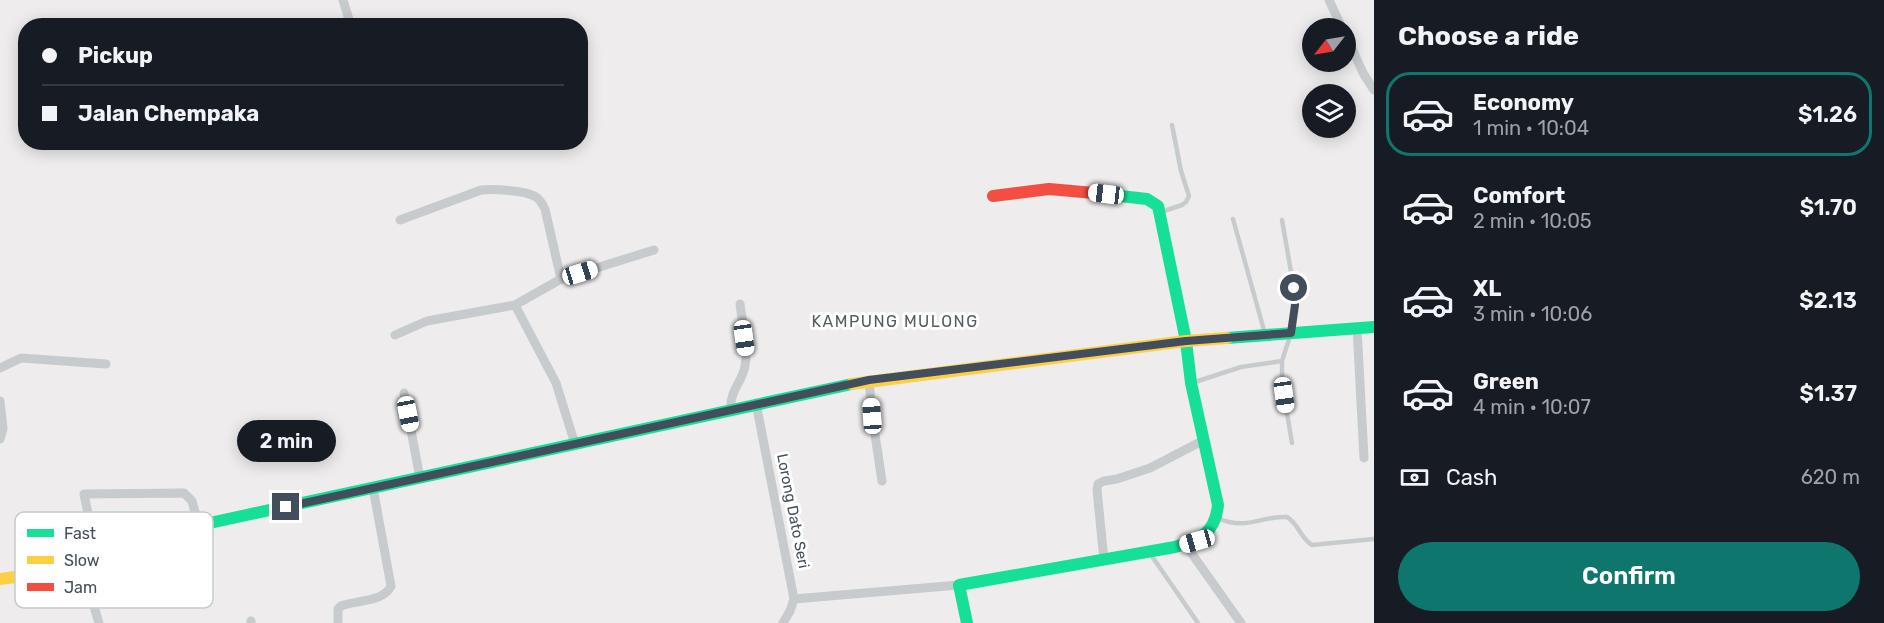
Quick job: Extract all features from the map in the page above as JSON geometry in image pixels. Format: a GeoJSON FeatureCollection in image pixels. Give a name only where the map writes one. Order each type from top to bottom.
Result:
{"type":"FeatureCollection","features":[{"type":"Feature","properties":{"kind":"street"},"geometry":{"type":"LineString","coordinates":[[343,0],[349,18]]}},
{"type":"Feature","properties":{"kind":"street"},"geometry":{"type":"LineString","coordinates":[[1329,0],[1337,18]]}},
{"type":"Feature","properties":{"kind":"street"},"geometry":{"type":"LineString","coordinates":[[1356,57],[1374,90]]}},
{"type":"Feature","properties":{"kind":"street"},"geometry":{"type":"LineString","coordinates":[[400,220],[481,190],[491,189],[534,196],[541,201],[545,209],[561,279]]}},
{"type":"Feature","properties":{"kind":"street"},"geometry":{"type":"LineString","coordinates":[[783,623],[794,599],[959,585],[1149,552],[1197,541],[1211,529],[1217,518],[1218,506],[1191,383],[1186,341],[1161,212],[1153,201],[1147,199],[1064,189],[993,196]]}},
{"type":"Feature","properties":{"kind":"street"},"geometry":{"type":"LineString","coordinates":[[395,335],[427,321],[515,305],[561,279],[654,250]]}},
{"type":"Feature","properties":{"kind":"street"},"geometry":{"type":"LineString","coordinates":[[731,410],[730,400],[741,380],[747,355],[740,304]]}},
{"type":"Feature","properties":{"kind":"street"},"geometry":{"type":"LineString","coordinates":[[515,305],[556,383],[575,444]]}},
{"type":"Feature","properties":{"kind":"street"},"geometry":{"type":"LineString","coordinates":[[213,523],[869,380],[1186,341],[1266,337],[1374,327]]}},
{"type":"Feature","properties":{"kind":"street"},"geometry":{"type":"LineString","coordinates":[[1357,328],[1364,458]]}},
{"type":"Feature","properties":{"kind":"street"},"geometry":{"type":"LineString","coordinates":[[0,368],[21,358],[106,364]]}},
{"type":"Feature","properties":{"kind":"street"},"geometry":{"type":"LineString","coordinates":[[869,380],[882,481]]}},
{"type":"Feature","properties":{"kind":"street"},"geometry":{"type":"LineString","coordinates":[[404,393],[420,478]]}},
{"type":"Feature","properties":{"kind":"street"},"geometry":{"type":"LineString","coordinates":[[0,401],[3,429],[0,439]]}},
{"type":"Feature","properties":{"kind":"street","name":"Lorong Dato Seri"},"geometry":{"type":"LineString","coordinates":[[756,403],[794,599]]}},
{"type":"Feature","properties":{"kind":"street"},"geometry":{"type":"LineString","coordinates":[[1104,560],[1098,484],[1150,468],[1204,440]]}},
{"type":"Feature","properties":{"kind":"street"},"geometry":{"type":"LineString","coordinates":[[338,623],[338,609],[341,606],[383,594],[392,586],[373,488]]}},
{"type":"Feature","properties":{"kind":"street"},"geometry":{"type":"LineString","coordinates":[[88,512],[84,494],[184,493],[192,501],[195,512]]}},
{"type":"Feature","properties":{"kind":"street"},"geometry":{"type":"LineString","coordinates":[[1185,544],[1241,623]]}},
{"type":"Feature","properties":{"kind":"street"},"geometry":{"type":"LineString","coordinates":[[0,579],[15,578]]}},
{"type":"Feature","properties":{"kind":"street"},"geometry":{"type":"LineString","coordinates":[[959,585],[967,623]]}},
{"type":"Feature","properties":{"kind":"street"},"geometry":{"type":"LineString","coordinates":[[94,608],[99,623]]}},
{"type":"Feature","properties":{"kind":"lane"},"geometry":{"type":"LineString","coordinates":[[1161,212],[1182,205],[1186,202],[1188,195],[1172,125]]}},
{"type":"Feature","properties":{"kind":"lane"},"geometry":{"type":"LineString","coordinates":[[1233,219],[1266,337]]}},
{"type":"Feature","properties":{"kind":"lane"},"geometry":{"type":"LineString","coordinates":[[1282,220],[1295,305],[1291,333],[1282,361],[1282,383],[1292,443]]}},
{"type":"Feature","properties":{"kind":"lane"},"geometry":{"type":"LineString","coordinates":[[1191,383],[1241,368],[1282,361]]}},
{"type":"Feature","properties":{"kind":"lane"},"geometry":{"type":"LineString","coordinates":[[1217,518],[1230,524],[1244,524],[1287,517],[1292,520],[1306,541],[1312,544],[1374,539]]}},
{"type":"Feature","properties":{"kind":"lane"},"geometry":{"type":"LineString","coordinates":[[1149,552],[1198,623]]}},
{"type":"Feature","properties":{"kind":"traffic: fast"},"geometry":{"type":"LineString","coordinates":[[967,623],[959,585],[1175,547],[1199,538],[1214,523],[1218,505],[1191,383],[1186,341],[1158,206],[1147,199],[1094,193]]}},
{"type":"Feature","properties":{"kind":"traffic: fast"},"geometry":{"type":"LineString","coordinates":[[1227,338],[1374,327]]}},
{"type":"Feature","properties":{"kind":"traffic: fast"},"geometry":{"type":"LineString","coordinates":[[213,522],[852,384]]}},
{"type":"Feature","properties":{"kind":"traffic: slow"},"geometry":{"type":"LineString","coordinates":[[852,384],[1186,341],[1227,338]]}},
{"type":"Feature","properties":{"kind":"traffic: slow"},"geometry":{"type":"LineString","coordinates":[[0,579],[15,577]]}},
{"type":"Feature","properties":{"kind":"traffic: jam"},"geometry":{"type":"LineString","coordinates":[[993,196],[1049,189],[1094,193]]}},
{"type":"Feature","properties":{"kind":"district","name":"KAMPUNG MULONG"},"geometry":{"type":"Point","coordinates":[895,321]}},
{"type":"Feature","properties":{"kind":"route"},"geometry":{"type":"LineString","coordinates":[[286,507],[869,380],[1186,341],[1266,337],[1291,333],[1295,305],[1294,288]]}}]}
